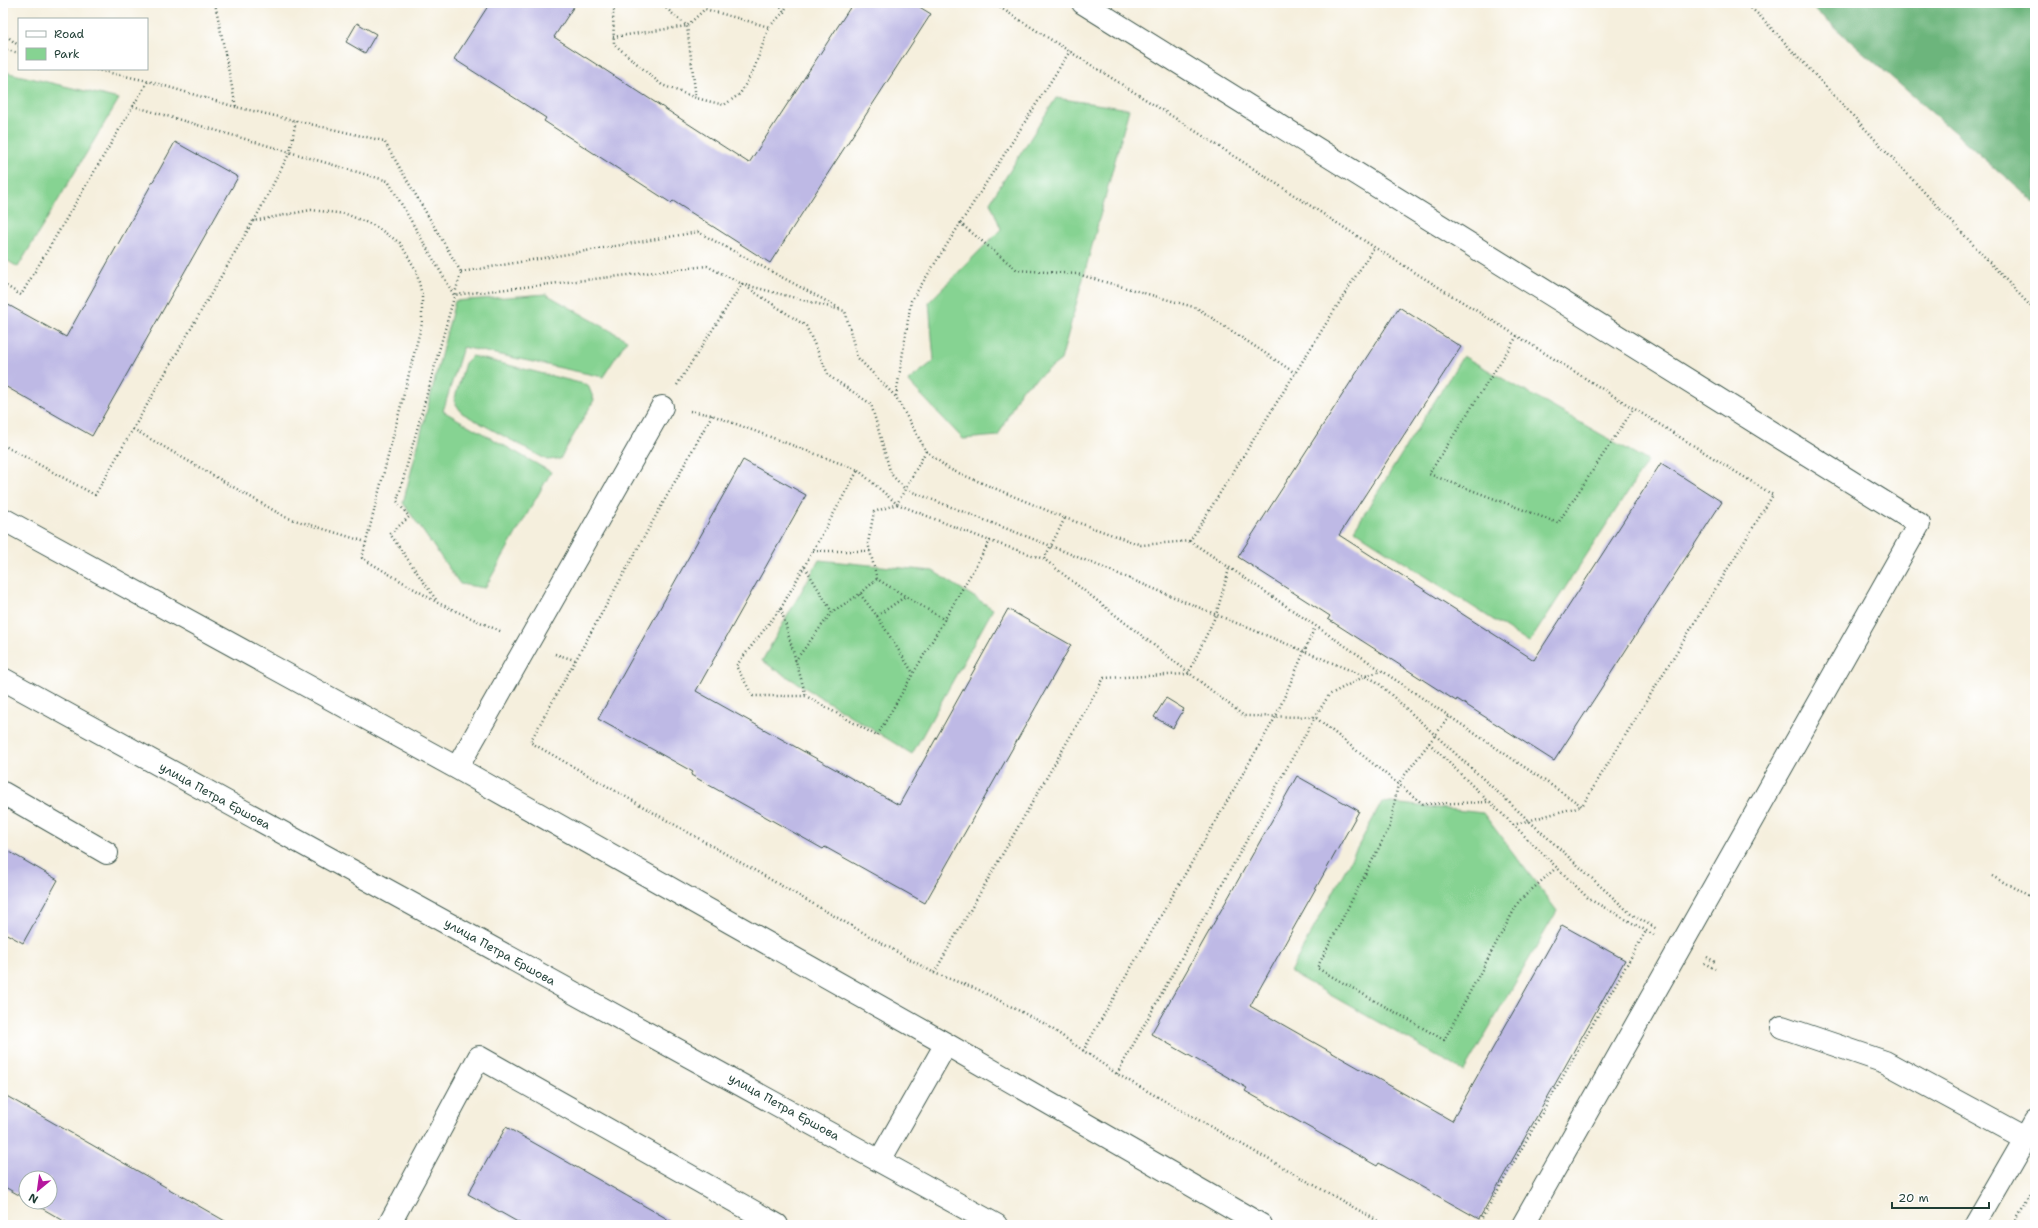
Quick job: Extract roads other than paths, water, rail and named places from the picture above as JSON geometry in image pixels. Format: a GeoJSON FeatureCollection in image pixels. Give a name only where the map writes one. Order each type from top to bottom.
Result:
{"type":"FeatureCollection","features":[{"type":"Feature","properties":{"kind":"street"},"geometry":{"type":"LineString","coordinates":[[1083,3],[1919,524],[1523,1225]]}},
{"type":"Feature","properties":{"kind":"street"},"geometry":{"type":"LineString","coordinates":[[456,768],[662,407]]}},
{"type":"Feature","properties":{"kind":"street"},"geometry":{"type":"LineString","coordinates":[[3,519],[456,768],[946,1044],[1262,1225]]}},
{"type":"Feature","properties":{"kind":"street","name":"улица Петра Ершова"},"geometry":{"type":"LineString","coordinates":[[3,679],[996,1225]]}},
{"type":"Feature","properties":{"kind":"street"},"geometry":{"type":"LineString","coordinates":[[3,793],[107,853]]}},
{"type":"Feature","properties":{"kind":"street"},"geometry":{"type":"LineString","coordinates":[[1782,1027],[1886,1062],[2030,1129],[1975,1225]]}},
{"type":"Feature","properties":{"kind":"street"},"geometry":{"type":"LineString","coordinates":[[880,1160],[946,1044]]}},
{"type":"Feature","properties":{"kind":"street"},"geometry":{"type":"LineString","coordinates":[[389,1225],[479,1057],[777,1225]]}}]}
